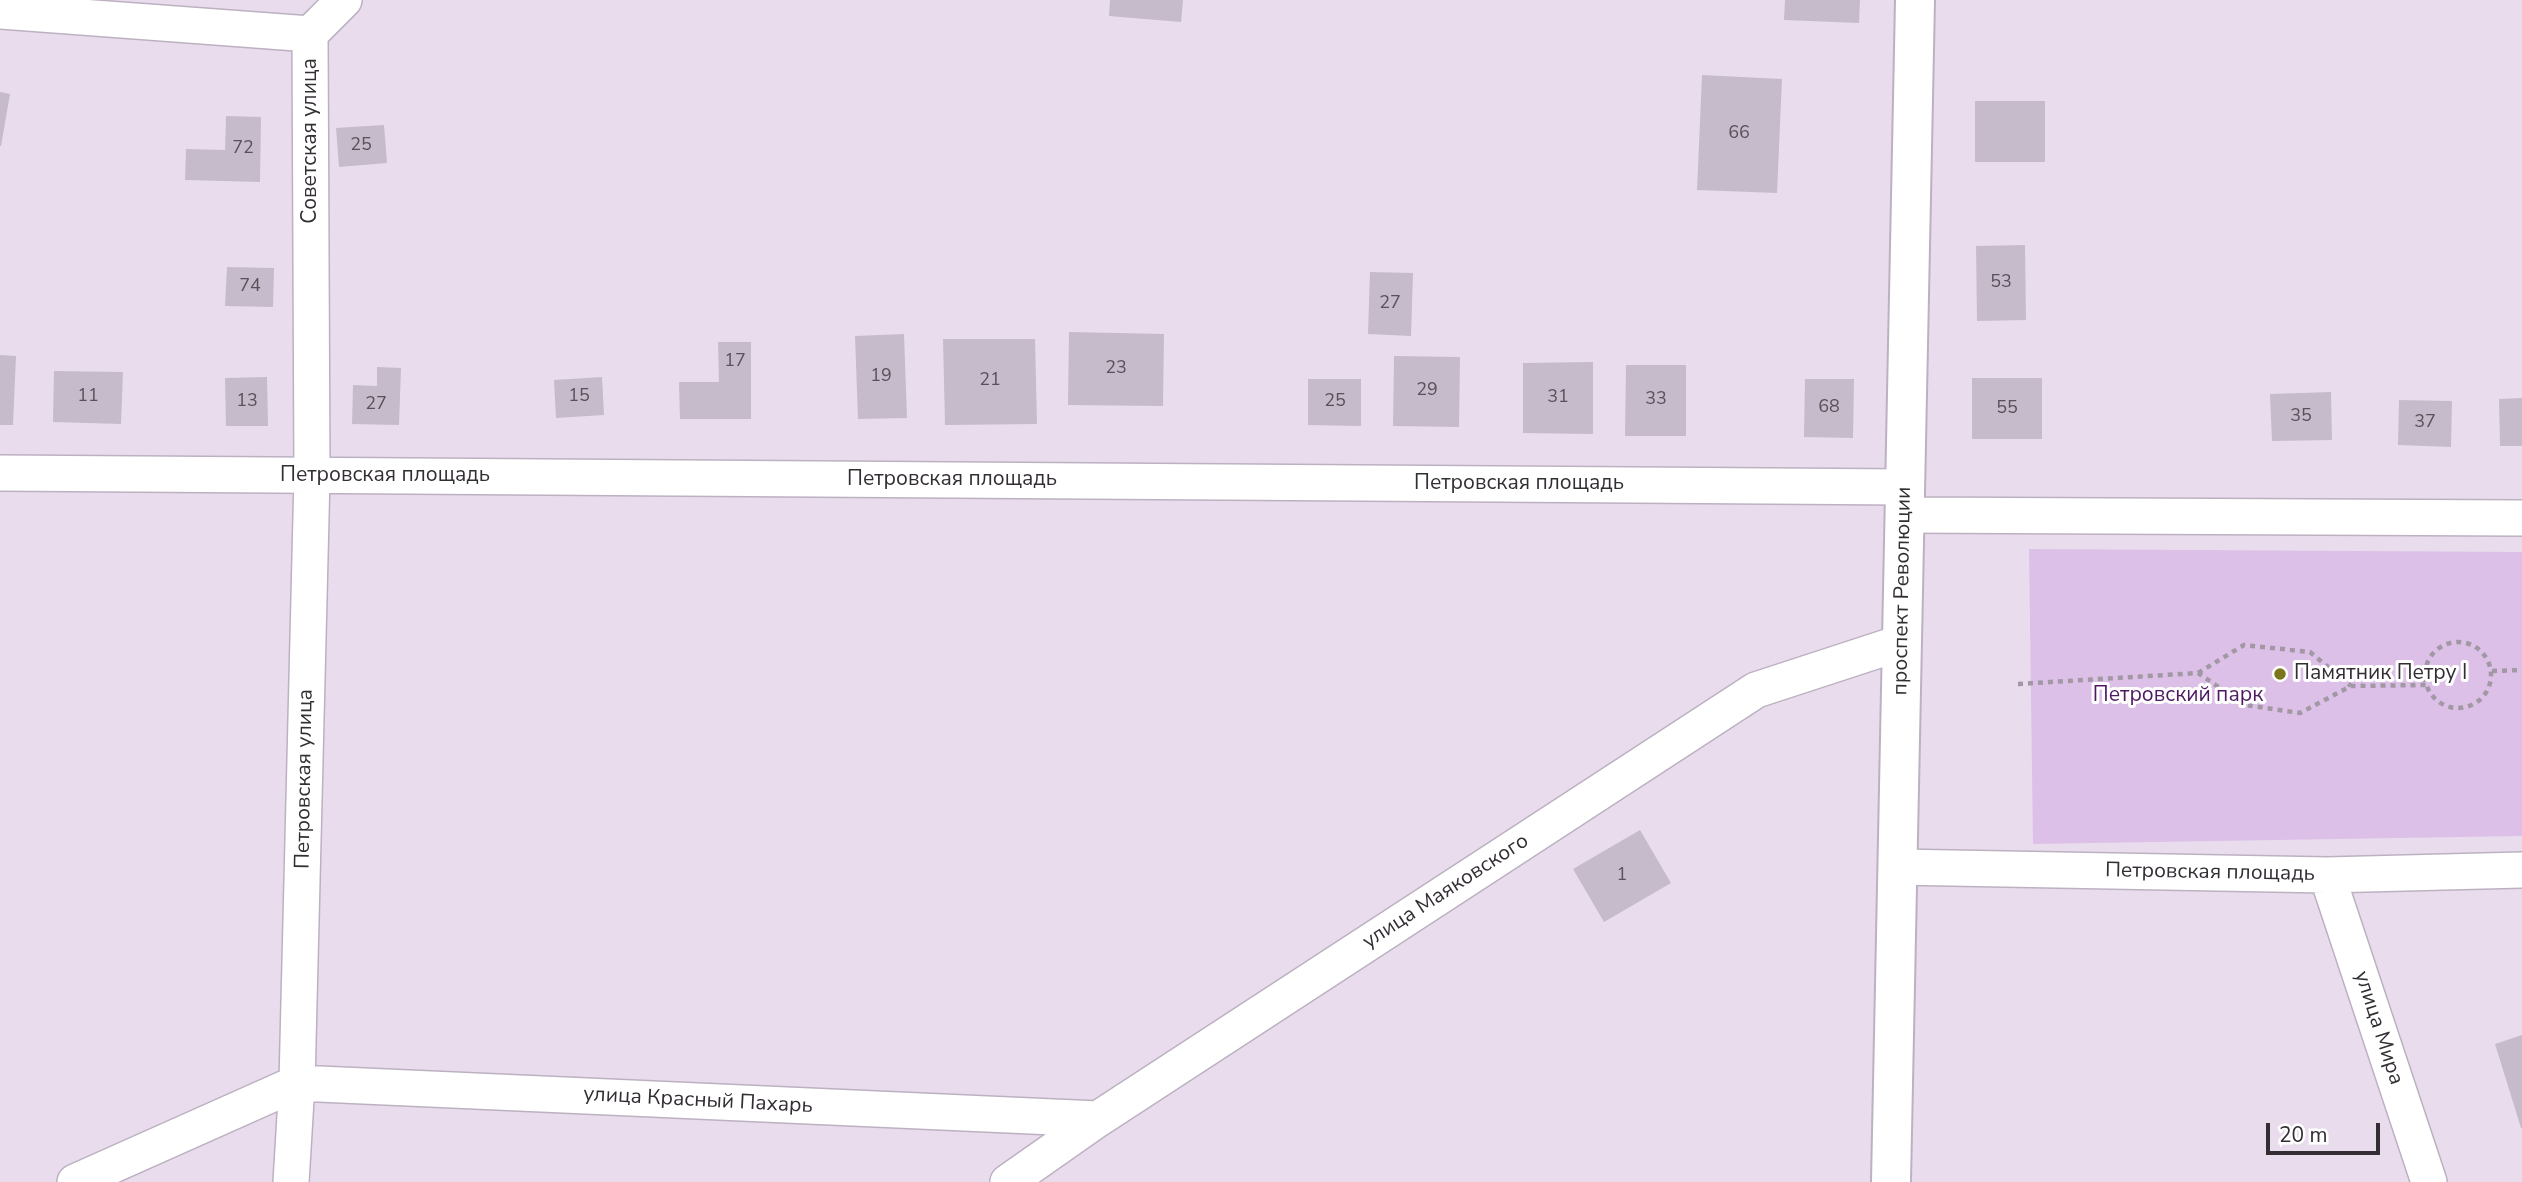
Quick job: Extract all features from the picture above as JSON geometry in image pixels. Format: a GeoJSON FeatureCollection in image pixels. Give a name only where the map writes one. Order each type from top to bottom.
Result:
{"type":"FeatureCollection","features":[{"type":"Feature","properties":{"kind":"street"},"geometry":{"type":"LineString","coordinates":[[310,34],[344,0]]}},
{"type":"Feature","properties":{"kind":"street","name":"проспект Революции"},"geometry":{"type":"LineString","coordinates":[[1891,1182],[1915,0]]}},
{"type":"Feature","properties":{"kind":"street","name":"Советская улица"},"geometry":{"type":"LineString","coordinates":[[0,11],[310,34],[312,476]]}},
{"type":"Feature","properties":{"kind":"street","name":"Петровская площадь"},"geometry":{"type":"LineString","coordinates":[[0,473],[1905,501],[2522,518]]}},
{"type":"Feature","properties":{"kind":"street","name":"Петровская улица"},"geometry":{"type":"LineString","coordinates":[[298,1083],[312,476]]}},
{"type":"Feature","properties":{"kind":"street","name":"улица Маяковского"},"geometry":{"type":"LineString","coordinates":[[1008,1182],[1098,1119],[1756,690],[1903,642]]}},
{"type":"Feature","properties":{"kind":"street","name":"Петровская площадь"},"geometry":{"type":"LineString","coordinates":[[1897,867],[2328,875],[2522,870]]}},
{"type":"Feature","properties":{"kind":"street","name":"улица Мира"},"geometry":{"type":"LineString","coordinates":[[2328,875],[2429,1182]]}},
{"type":"Feature","properties":{"kind":"street"},"geometry":{"type":"LineString","coordinates":[[291,1182],[298,1083]]}},
{"type":"Feature","properties":{"kind":"street","name":"улица Красный Пахарь"},"geometry":{"type":"LineString","coordinates":[[75,1182],[298,1083],[1098,1119]]}},
{"type":"Feature","properties":{"kind":"path"},"geometry":{"type":"LineString","coordinates":[[2452,642],[2474,645],[2489,660],[2491,681],[2480,700],[2461,708],[2441,702],[2432,695],[2427,685],[2427,663],[2441,646],[2452,642]]}},
{"type":"Feature","properties":{"kind":"path"},"geometry":{"type":"LineString","coordinates":[[2018,684],[2199,673],[2244,645],[2310,652],[2351,686]]}},
{"type":"Feature","properties":{"kind":"path"},"geometry":{"type":"LineString","coordinates":[[2492,671],[2522,670]]}},
{"type":"Feature","properties":{"kind":"path"},"geometry":{"type":"LineString","coordinates":[[2199,673],[2245,705],[2300,713],[2351,686],[2427,685]]}},
{"type":"Feature","properties":{"kind":"green space","name":"Петровский парк"},"geometry":{"type":"Polygon","coordinates":[[[2029,549],[2522,552],[2522,836],[2033,844],[2029,549]]]}},
{"type":"Feature","properties":{"kind":"building"},"geometry":{"type":"Polygon","coordinates":[[[1110,0],[1183,0],[1181,22],[1109,16],[1110,0]]]}},
{"type":"Feature","properties":{"kind":"building"},"geometry":{"type":"Polygon","coordinates":[[[1785,0],[1860,0],[1859,23],[1784,20],[1785,0]]]}},
{"type":"Feature","properties":{"kind":"building"},"geometry":{"type":"Polygon","coordinates":[[[1702,75],[1782,79],[1777,193],[1697,190],[1702,75]]]}},
{"type":"Feature","properties":{"kind":"building"},"geometry":{"type":"Polygon","coordinates":[[[0,92],[10,94],[1,146],[0,146],[0,92]]]}},
{"type":"Feature","properties":{"kind":"building"},"geometry":{"type":"Polygon","coordinates":[[[1975,101],[2045,101],[2045,162],[1975,162],[1975,101]]]}},
{"type":"Feature","properties":{"kind":"building"},"geometry":{"type":"Polygon","coordinates":[[[226,116],[261,117],[260,182],[185,180],[186,149],[225,150],[226,116]]]}},
{"type":"Feature","properties":{"kind":"building"},"geometry":{"type":"Polygon","coordinates":[[[384,125],[387,163],[339,167],[336,128],[384,125]]]}},
{"type":"Feature","properties":{"kind":"building"},"geometry":{"type":"Polygon","coordinates":[[[2025,245],[2026,320],[1977,321],[1976,246],[2025,245]]]}},
{"type":"Feature","properties":{"kind":"building"},"geometry":{"type":"Polygon","coordinates":[[[227,267],[274,268],[273,307],[225,306],[227,267]]]}},
{"type":"Feature","properties":{"kind":"building"},"geometry":{"type":"Polygon","coordinates":[[[1370,272],[1413,273],[1411,336],[1368,334],[1370,272]]]}},
{"type":"Feature","properties":{"kind":"building"},"geometry":{"type":"Polygon","coordinates":[[[1069,332],[1164,334],[1163,406],[1068,405],[1069,332]]]}},
{"type":"Feature","properties":{"kind":"building"},"geometry":{"type":"Polygon","coordinates":[[[904,334],[907,418],[858,419],[855,336],[904,334]]]}},
{"type":"Feature","properties":{"kind":"building"},"geometry":{"type":"Polygon","coordinates":[[[943,339],[1035,339],[1037,424],[945,425],[943,339]]]}},
{"type":"Feature","properties":{"kind":"building"},"geometry":{"type":"Polygon","coordinates":[[[718,342],[751,342],[751,419],[680,419],[679,382],[719,382],[718,342]]]}},
{"type":"Feature","properties":{"kind":"building"},"geometry":{"type":"Polygon","coordinates":[[[0,355],[16,356],[13,425],[0,425],[0,355]]]}},
{"type":"Feature","properties":{"kind":"building"},"geometry":{"type":"Polygon","coordinates":[[[1394,356],[1460,357],[1459,427],[1393,426],[1394,356]]]}},
{"type":"Feature","properties":{"kind":"building"},"geometry":{"type":"Polygon","coordinates":[[[1593,362],[1593,434],[1523,433],[1523,363],[1593,362]]]}},
{"type":"Feature","properties":{"kind":"building"},"geometry":{"type":"Polygon","coordinates":[[[1626,365],[1686,365],[1686,436],[1625,436],[1626,365]]]}},
{"type":"Feature","properties":{"kind":"building"},"geometry":{"type":"Polygon","coordinates":[[[377,367],[401,368],[399,425],[352,424],[353,385],[377,386],[377,367]]]}},
{"type":"Feature","properties":{"kind":"building"},"geometry":{"type":"Polygon","coordinates":[[[54,371],[123,372],[121,424],[53,422],[54,371]]]}},
{"type":"Feature","properties":{"kind":"building"},"geometry":{"type":"Polygon","coordinates":[[[267,377],[268,426],[226,426],[225,378],[267,377]]]}},
{"type":"Feature","properties":{"kind":"building"},"geometry":{"type":"Polygon","coordinates":[[[602,377],[604,415],[556,418],[554,380],[602,377]]]}},
{"type":"Feature","properties":{"kind":"building"},"geometry":{"type":"Polygon","coordinates":[[[1972,378],[2042,378],[2042,439],[1972,439],[1972,378]]]}},
{"type":"Feature","properties":{"kind":"building"},"geometry":{"type":"Polygon","coordinates":[[[1308,379],[1361,379],[1361,426],[1308,425],[1308,379]]]}},
{"type":"Feature","properties":{"kind":"building"},"geometry":{"type":"Polygon","coordinates":[[[1805,379],[1854,379],[1853,438],[1804,437],[1805,379]]]}},
{"type":"Feature","properties":{"kind":"building"},"geometry":{"type":"Polygon","coordinates":[[[2331,392],[2332,440],[2272,441],[2270,394],[2331,392]]]}},
{"type":"Feature","properties":{"kind":"building"},"geometry":{"type":"Polygon","coordinates":[[[2522,398],[2522,446],[2500,446],[2499,399],[2522,398]]]}},
{"type":"Feature","properties":{"kind":"building"},"geometry":{"type":"Polygon","coordinates":[[[2399,400],[2452,401],[2451,447],[2398,445],[2399,400]]]}},
{"type":"Feature","properties":{"kind":"building"},"geometry":{"type":"Polygon","coordinates":[[[1640,830],[1671,883],[1604,922],[1573,869],[1640,830]]]}},
{"type":"Feature","properties":{"kind":"building"},"geometry":{"type":"Polygon","coordinates":[[[2522,1035],[2522,1128],[2521,1128],[2495,1044],[2522,1035]]]}},
{"type":"Feature","properties":{"kind":"place","name":"Памятник Петру I"},"geometry":{"type":"Point","coordinates":[2280,674]}}]}
